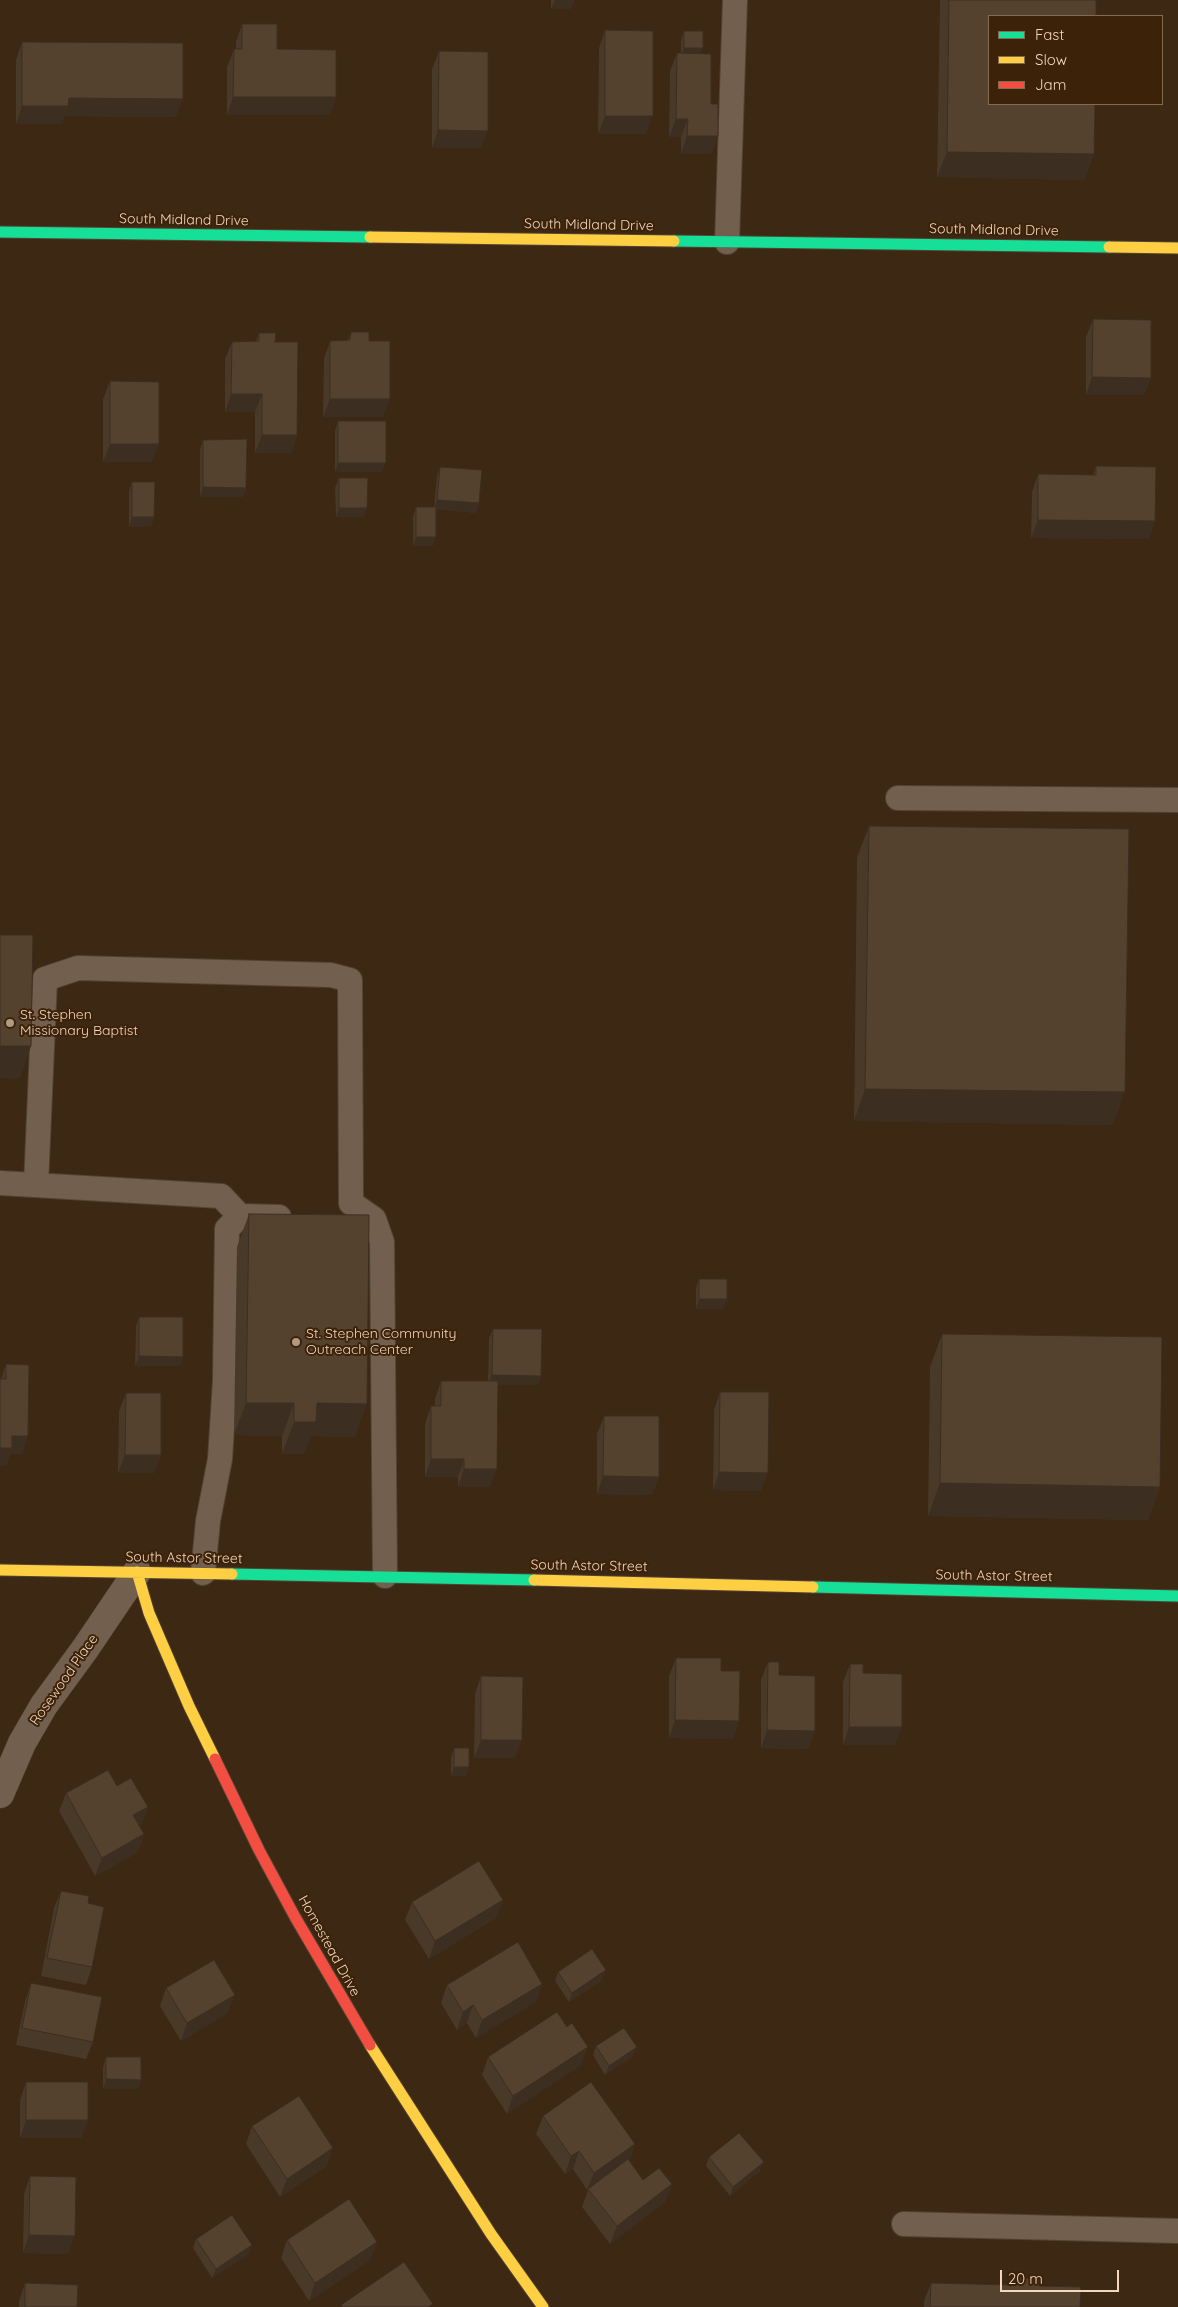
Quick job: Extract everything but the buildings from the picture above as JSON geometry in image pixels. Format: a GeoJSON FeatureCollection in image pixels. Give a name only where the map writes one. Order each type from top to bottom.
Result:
{"type":"FeatureCollection","features":[{"type":"Feature","properties":{"kind":"street","name":"South Midland Drive"},"geometry":{"type":"LineString","coordinates":[[0,232],[1178,248]]}},
{"type":"Feature","properties":{"kind":"street","name":"South Astor Street"},"geometry":{"type":"LineString","coordinates":[[0,1570],[385,1576],[1178,1596]]}},
{"type":"Feature","properties":{"kind":"street","name":"Rosewood Place"},"geometry":{"type":"LineString","coordinates":[[0,1794],[22,1743],[44,1705],[86,1649],[137,1572]]}},
{"type":"Feature","properties":{"kind":"street","name":"Homestead Drive"},"geometry":{"type":"LineString","coordinates":[[137,1572],[149,1613],[189,1706],[251,1834],[295,1917],[339,1995],[407,2107],[491,2234],[543,2307]]}},
{"type":"Feature","properties":{"kind":"lane"},"geometry":{"type":"LineString","coordinates":[[727,242],[735,0]]}},
{"type":"Feature","properties":{"kind":"lane"},"geometry":{"type":"LineString","coordinates":[[898,798],[1178,800]]}},
{"type":"Feature","properties":{"kind":"lane"},"geometry":{"type":"LineString","coordinates":[[36,1185],[45,979],[78,968],[332,975],[350,980],[351,1203],[374,1219],[382,1242],[385,1576]]}},
{"type":"Feature","properties":{"kind":"lane"},"geometry":{"type":"LineString","coordinates":[[0,1182],[221,1196],[240,1216],[297,1217]]}},
{"type":"Feature","properties":{"kind":"lane"},"geometry":{"type":"LineString","coordinates":[[203,1574],[208,1521],[220,1459],[225,1381],[227,1229],[240,1216]]}},
{"type":"Feature","properties":{"kind":"lane"},"geometry":{"type":"LineString","coordinates":[[336,1218],[374,1219]]}},
{"type":"Feature","properties":{"kind":"lane"},"geometry":{"type":"LineString","coordinates":[[904,2224],[1178,2230]]}},
{"type":"Feature","properties":{"kind":"traffic: fast"},"geometry":{"type":"LineString","coordinates":[[0,232],[370,237]]}},
{"type":"Feature","properties":{"kind":"traffic: fast"},"geometry":{"type":"LineString","coordinates":[[674,241],[1109,247]]}},
{"type":"Feature","properties":{"kind":"traffic: fast"},"geometry":{"type":"LineString","coordinates":[[232,1574],[534,1580]]}},
{"type":"Feature","properties":{"kind":"traffic: fast"},"geometry":{"type":"LineString","coordinates":[[813,1587],[1178,1596]]}},
{"type":"Feature","properties":{"kind":"traffic: slow"},"geometry":{"type":"LineString","coordinates":[[370,237],[674,241]]}},
{"type":"Feature","properties":{"kind":"traffic: slow"},"geometry":{"type":"LineString","coordinates":[[1109,247],[1178,248]]}},
{"type":"Feature","properties":{"kind":"traffic: slow"},"geometry":{"type":"LineString","coordinates":[[0,1570],[232,1574]]}},
{"type":"Feature","properties":{"kind":"traffic: slow"},"geometry":{"type":"LineString","coordinates":[[137,1572],[149,1613],[189,1706],[215,1759]]}},
{"type":"Feature","properties":{"kind":"traffic: slow"},"geometry":{"type":"LineString","coordinates":[[534,1580],[813,1587]]}},
{"type":"Feature","properties":{"kind":"traffic: slow"},"geometry":{"type":"LineString","coordinates":[[370,2045],[491,2234],[543,2307]]}},
{"type":"Feature","properties":{"kind":"traffic: jam"},"geometry":{"type":"LineString","coordinates":[[215,1759],[259,1850],[295,1917],[370,2045]]}},
{"type":"Feature","properties":{"kind":"place","name":"St. Stephen Missionary Baptist"},"geometry":{"type":"Point","coordinates":[10,1023]}},
{"type":"Feature","properties":{"kind":"place","name":"St. Stephen Community Outreach Center"},"geometry":{"type":"Point","coordinates":[296,1342]}}]}
